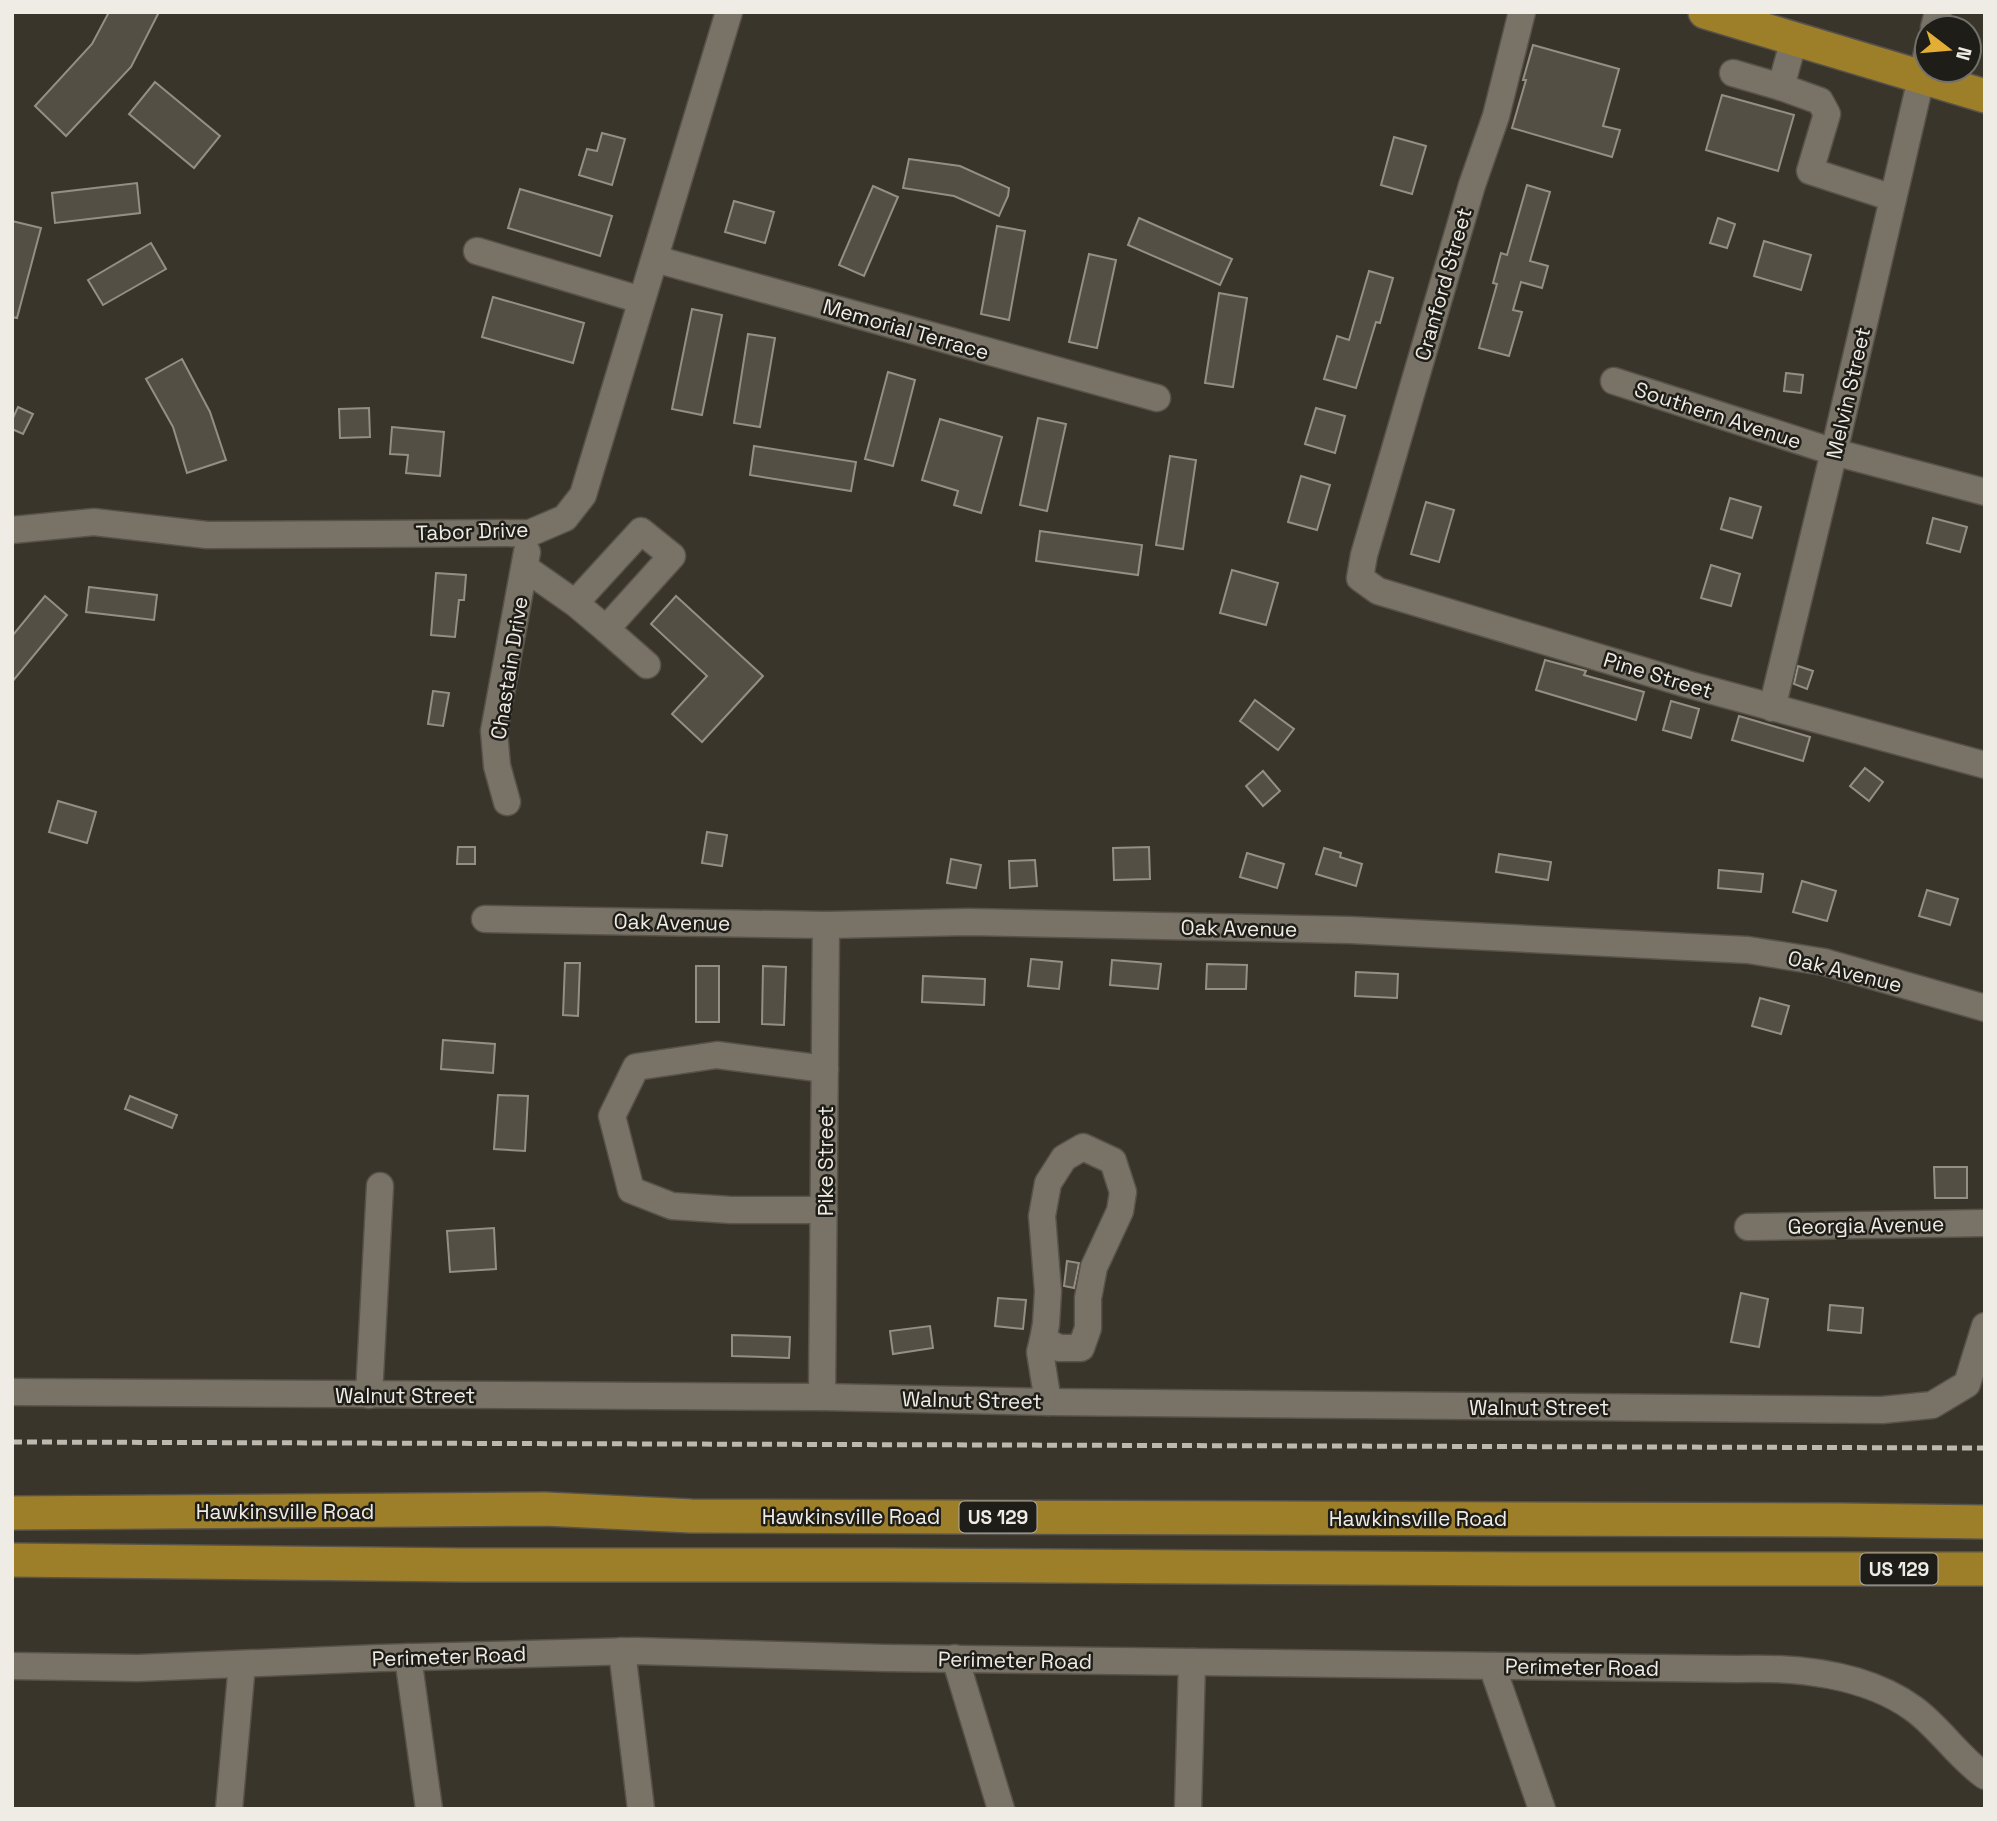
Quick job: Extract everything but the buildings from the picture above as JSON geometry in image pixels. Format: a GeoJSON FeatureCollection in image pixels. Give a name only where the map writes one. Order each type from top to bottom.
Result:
{"type":"FeatureCollection","features":[{"type":"Feature","properties":{"kind":"main road"},"geometry":{"type":"LineString","coordinates":[[1705,12],[1794,39],[1913,63]]}},
{"type":"Feature","properties":{"kind":"main road"},"geometry":{"type":"LineString","coordinates":[[1961,84],[1985,96]]}},
{"type":"Feature","properties":{"kind":"main road","name":"Hawkinsville Road"},"geometry":{"type":"LineString","coordinates":[[12,1513],[545,1509],[691,1516],[1985,1522]]}},
{"type":"Feature","properties":{"kind":"main road","name":"US 129"},"geometry":{"type":"LineString","coordinates":[[12,1560],[463,1565],[1985,1569]]}},
{"type":"Feature","properties":{"kind":"street","name":"Tabor Drive"},"geometry":{"type":"LineString","coordinates":[[12,530],[94,522],[207,535],[530,533],[565,519],[583,495],[729,12]]}},
{"type":"Feature","properties":{"kind":"street","name":"Cranford Street"},"geometry":{"type":"LineString","coordinates":[[1364,555],[1472,185],[1496,117],[1522,12]]}},
{"type":"Feature","properties":{"kind":"street"},"geometry":{"type":"LineString","coordinates":[[1781,87],[1794,39]]}},
{"type":"Feature","properties":{"kind":"street"},"geometry":{"type":"LineString","coordinates":[[1733,73],[1820,101],[1827,114],[1810,171],[1893,198]]}},
{"type":"Feature","properties":{"kind":"street","name":"Melvin Street"},"geometry":{"type":"LineString","coordinates":[[1772,708],[1920,84]]}},
{"type":"Feature","properties":{"kind":"street"},"geometry":{"type":"LineString","coordinates":[[477,251],[641,300]]}},
{"type":"Feature","properties":{"kind":"street","name":"Memorial Terrace"},"geometry":{"type":"LineString","coordinates":[[655,259],[1157,398]]}},
{"type":"Feature","properties":{"kind":"street","name":"Southern Avenue"},"geometry":{"type":"LineString","coordinates":[[1614,381],[1834,452],[1985,492]]}},
{"type":"Feature","properties":{"kind":"street"},"geometry":{"type":"LineString","coordinates":[[575,603],[641,530],[672,556],[606,629]]}},
{"type":"Feature","properties":{"kind":"street","name":"Chastain Drive"},"geometry":{"type":"LineString","coordinates":[[508,802],[497,766],[494,731],[530,533]]}},
{"type":"Feature","properties":{"kind":"street","name":"Pine Street"},"geometry":{"type":"LineString","coordinates":[[1364,555],[1360,579],[1378,591],[1772,708],[1985,765]]}},
{"type":"Feature","properties":{"kind":"street"},"geometry":{"type":"LineString","coordinates":[[525,568],[575,603],[647,665]]}},
{"type":"Feature","properties":{"kind":"street","name":"Oak Avenue"},"geometry":{"type":"LineString","coordinates":[[485,919],[826,925],[969,922],[1350,930],[1748,950],[1824,962],[1985,1008]]}},
{"type":"Feature","properties":{"kind":"street","name":"Pike Street"},"geometry":{"type":"LineString","coordinates":[[822,1397],[826,925]]}},
{"type":"Feature","properties":{"kind":"street"},"geometry":{"type":"LineString","coordinates":[[824,1210],[731,1210],[672,1206],[631,1190],[612,1116],[636,1066],[717,1055],[825,1069]]}},
{"type":"Feature","properties":{"kind":"street"},"geometry":{"type":"LineString","coordinates":[[1043,1340],[1059,1348],[1081,1348],[1088,1328],[1088,1298],[1094,1267],[1119,1211],[1123,1192],[1113,1161],[1083,1147],[1064,1158],[1048,1183],[1042,1216],[1048,1291],[1046,1325],[1040,1352],[1048,1402]]}},
{"type":"Feature","properties":{"kind":"street"},"geometry":{"type":"LineString","coordinates":[[369,1395],[380,1186]]}},
{"type":"Feature","properties":{"kind":"street","name":"Georgia Avenue"},"geometry":{"type":"LineString","coordinates":[[1748,1227],[1985,1223]]}},
{"type":"Feature","properties":{"kind":"street","name":"Walnut Street"},"geometry":{"type":"LineString","coordinates":[[12,1392],[822,1397],[1048,1402],[1882,1410],[1932,1405],[1967,1384],[1985,1326]]}},
{"type":"Feature","properties":{"kind":"street"},"geometry":{"type":"LineString","coordinates":[[622,1651],[641,1809]]}},
{"type":"Feature","properties":{"kind":"street","name":"Perimeter Road"},"geometry":{"type":"LineString","coordinates":[[12,1666],[138,1668],[622,1651],[1192,1662],[1763,1668],[1855,1681],[1881,1690],[1915,1709],[1985,1776]]}},
{"type":"Feature","properties":{"kind":"street"},"geometry":{"type":"LineString","coordinates":[[408,1657],[429,1809]]}},
{"type":"Feature","properties":{"kind":"street"},"geometry":{"type":"LineString","coordinates":[[956,1658],[1001,1809]]}},
{"type":"Feature","properties":{"kind":"street"},"geometry":{"type":"LineString","coordinates":[[1188,1809],[1192,1662]]}},
{"type":"Feature","properties":{"kind":"street"},"geometry":{"type":"LineString","coordinates":[[229,1809],[242,1664]]}},
{"type":"Feature","properties":{"kind":"street"},"geometry":{"type":"LineString","coordinates":[[1492,1666],[1542,1809]]}},
{"type":"Feature","properties":{"kind":"railway"},"geometry":{"type":"LineString","coordinates":[[12,1442],[1985,1448]]}}]}
